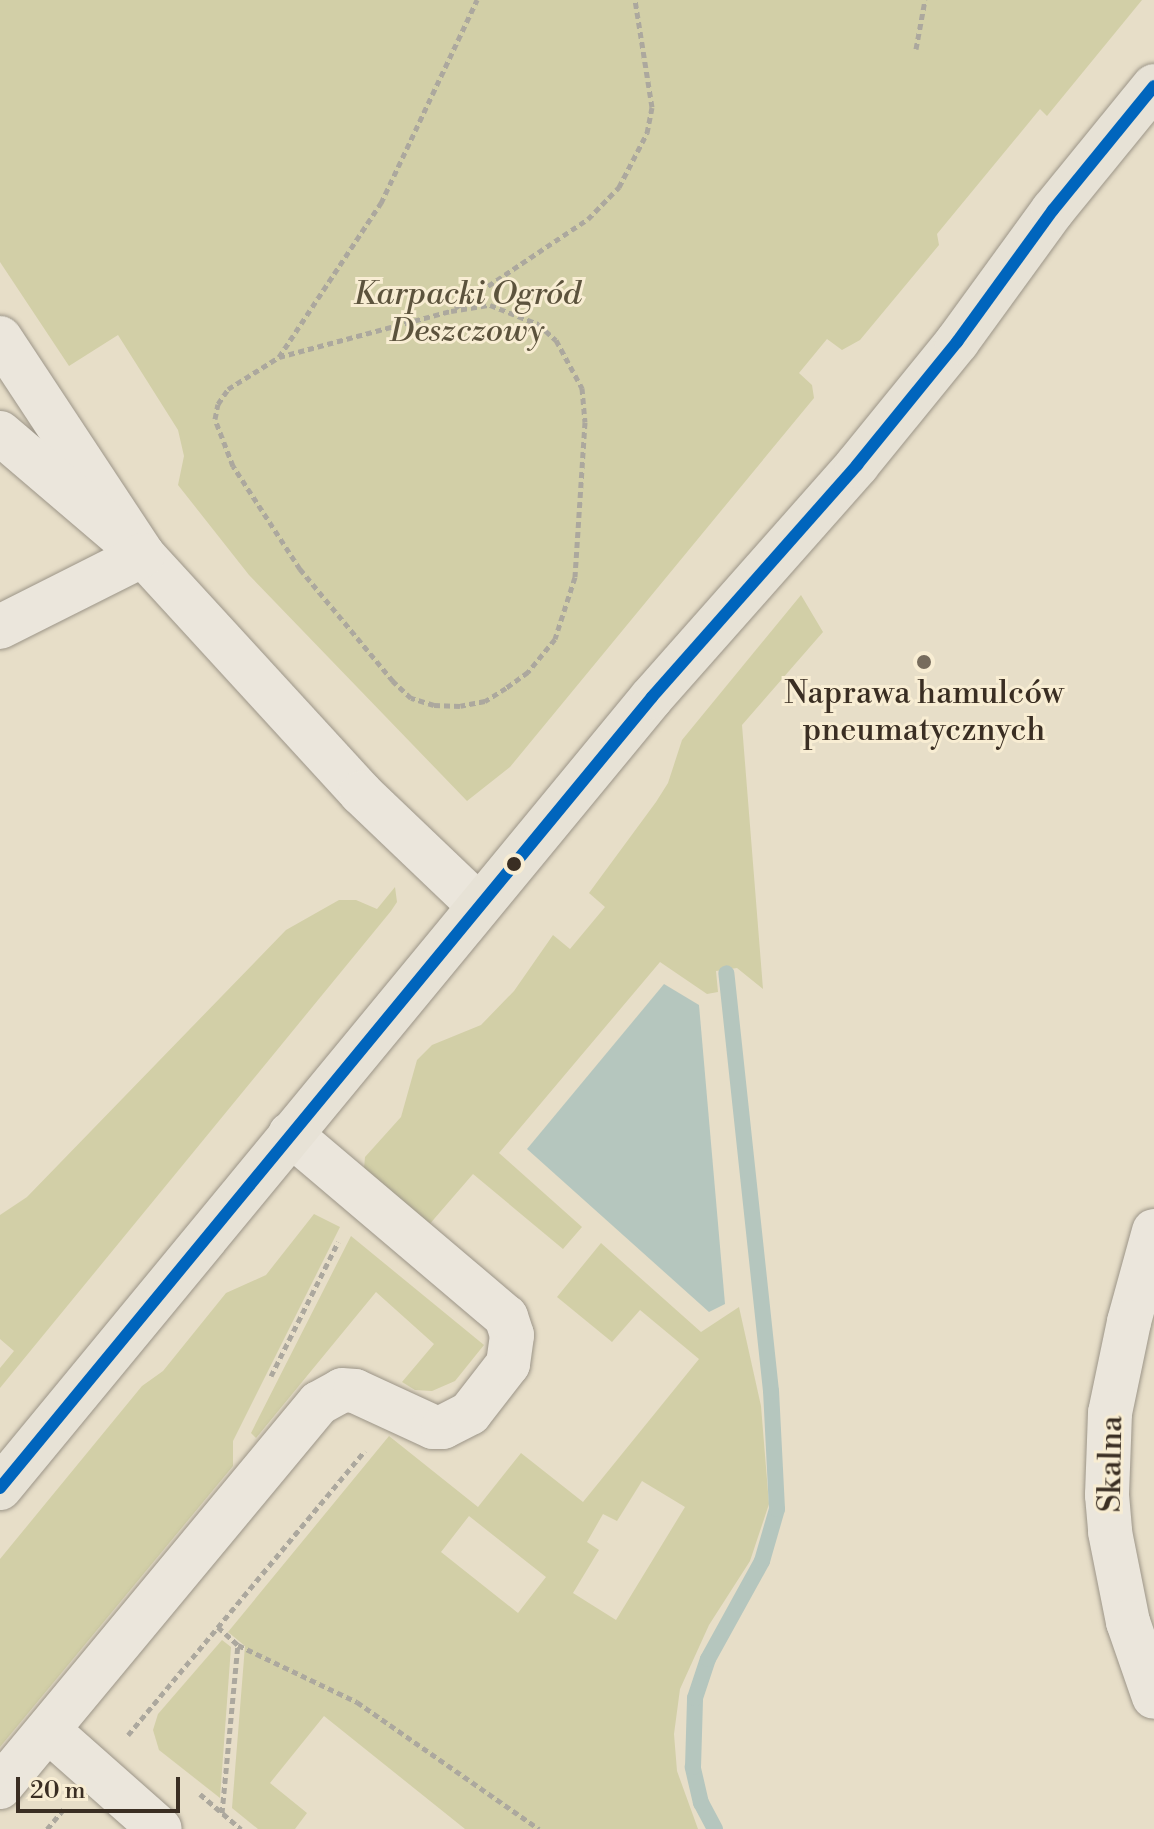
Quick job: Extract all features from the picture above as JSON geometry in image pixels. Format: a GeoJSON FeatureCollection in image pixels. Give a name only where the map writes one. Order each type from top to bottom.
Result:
{"type":"FeatureCollection","features":[{"type":"Feature","properties":{"kind":"main road"},"geometry":{"type":"LineString","coordinates":[[0,1488],[652,697],[857,465],[957,342],[1053,210],[1154,86]]}},
{"type":"Feature","properties":{"kind":"street"},"geometry":{"type":"LineString","coordinates":[[0,338],[143,555]]}},
{"type":"Feature","properties":{"kind":"street"},"geometry":{"type":"LineString","coordinates":[[0,433],[143,555],[361,793],[478,905]]}},
{"type":"Feature","properties":{"kind":"street"},"geometry":{"type":"LineString","coordinates":[[0,627],[143,555]]}},
{"type":"Feature","properties":{"kind":"street"},"geometry":{"type":"LineString","coordinates":[[0,1787],[319,1403],[342,1390],[355,1391],[433,1427],[462,1419],[505,1371],[512,1350],[512,1329],[506,1317],[290,1134]]}},
{"type":"Feature","properties":{"kind":"street","name":"Skalna"},"geometry":{"type":"LineString","coordinates":[[1154,1231],[1129,1322],[1110,1413],[1107,1495],[1110,1532],[1128,1622],[1154,1697]]}},
{"type":"Feature","properties":{"kind":"street"},"geometry":{"type":"LineString","coordinates":[[48,1730],[160,1829]]}},
{"type":"Feature","properties":{"kind":"path"},"geometry":{"type":"LineString","coordinates":[[279,357],[381,203],[477,0]]}},
{"type":"Feature","properties":{"kind":"path"},"geometry":{"type":"LineString","coordinates":[[451,311],[588,219],[619,187],[647,133],[652,107],[635,0]]}},
{"type":"Feature","properties":{"kind":"path"},"geometry":{"type":"LineString","coordinates":[[916,49],[923,1]]}},
{"type":"Feature","properties":{"kind":"path"},"geometry":{"type":"LineString","coordinates":[[490,305],[538,324],[556,340],[582,388],[585,422],[575,577],[555,639],[528,672],[485,701],[460,706],[434,705],[411,698],[300,569],[233,466],[218,436],[215,419],[218,404],[228,389],[279,357],[451,311],[490,305]]}},
{"type":"Feature","properties":{"kind":"path"},"geometry":{"type":"LineString","coordinates":[[265,1389],[362,1195]]}},
{"type":"Feature","properties":{"kind":"path"},"geometry":{"type":"LineString","coordinates":[[47,1829],[99,1775],[399,1410]]}},
{"type":"Feature","properties":{"kind":"path"},"geometry":{"type":"LineString","coordinates":[[218,1627],[238,1645],[357,1702],[539,1829]]}},
{"type":"Feature","properties":{"kind":"path"},"geometry":{"type":"LineString","coordinates":[[222,1813],[238,1645]]}},
{"type":"Feature","properties":{"kind":"green space","name":"Karpacki Ogród Deszczowy"},"geometry":{"type":"Polygon","coordinates":[[[0,0],[1142,0],[1047,116],[1040,109],[937,234],[939,245],[860,340],[842,350],[827,339],[799,373],[812,385],[814,398],[510,767],[467,801],[249,575],[178,485],[184,456],[178,430],[118,335],[69,366],[0,262],[0,0]]]}},
{"type":"Feature","properties":{"kind":"green space"},"geometry":{"type":"Polygon","coordinates":[[[801,595],[823,632],[742,725],[763,989],[737,968],[716,971],[718,992],[707,994],[660,962],[499,1153],[582,1227],[563,1249],[473,1174],[428,1226],[364,1169],[365,1157],[401,1117],[417,1060],[432,1045],[481,1025],[514,991],[553,935],[570,949],[605,907],[589,893],[668,783],[682,740],[801,595]]]}},
{"type":"Feature","properties":{"kind":"green space"},"geometry":{"type":"Polygon","coordinates":[[[395,887],[397,902],[391,911],[0,1388],[0,1368],[14,1351],[0,1339],[0,1215],[27,1197],[286,930],[339,900],[356,900],[377,909],[395,887]]]}},
{"type":"Feature","properties":{"kind":"green space"},"geometry":{"type":"Polygon","coordinates":[[[314,1214],[340,1227],[233,1441],[233,1466],[0,1747],[0,1559],[142,1386],[163,1371],[226,1293],[266,1275],[314,1214]]]}},
{"type":"Feature","properties":{"kind":"green space"},"geometry":{"type":"Polygon","coordinates":[[[351,1236],[484,1345],[455,1381],[432,1391],[415,1390],[402,1382],[434,1344],[376,1292],[256,1438],[251,1433],[351,1236]]]}},
{"type":"Feature","properties":{"kind":"green space"},"geometry":{"type":"Polygon","coordinates":[[[601,1243],[701,1332],[739,1307],[761,1406],[769,1504],[750,1561],[709,1625],[680,1689],[674,1734],[677,1771],[698,1829],[465,1829],[324,1716],[270,1783],[307,1813],[295,1829],[258,1829],[232,1808],[245,1646],[228,1632],[389,1436],[478,1507],[521,1453],[583,1502],[699,1359],[640,1310],[612,1342],[557,1297],[601,1243]],[[642,1481],[617,1521],[603,1514],[587,1542],[599,1550],[573,1593],[616,1620],[685,1507],[642,1481]],[[469,1516],[441,1552],[518,1613],[546,1577],[469,1516]]]}},
{"type":"Feature","properties":{"kind":"green space"},"geometry":{"type":"Polygon","coordinates":[[[222,1640],[231,1647],[220,1798],[159,1750],[153,1730],[158,1714],[222,1640]]]}},
{"type":"Feature","properties":{"kind":"shaded area"},"geometry":{"type":"Polygon","coordinates":[[[664,984],[699,1005],[725,1304],[709,1312],[527,1149],[664,984]]]}},
{"type":"Feature","properties":{"kind":"waterway"},"geometry":{"type":"LineString","coordinates":[[715,1829],[701,1803],[693,1767],[695,1698],[708,1659],[762,1561],[777,1509],[771,1391],[726,973]]}},
{"type":"Feature","properties":{"kind":"transit line"},"geometry":{"type":"LineString","coordinates":[[0,1488],[652,697],[857,465],[957,342],[1053,210],[1154,86]]}},
{"type":"Feature","properties":{"kind":"place","name":"Naprawa hamulców pneumatycznych"},"geometry":{"type":"Point","coordinates":[924,662]}}]}
